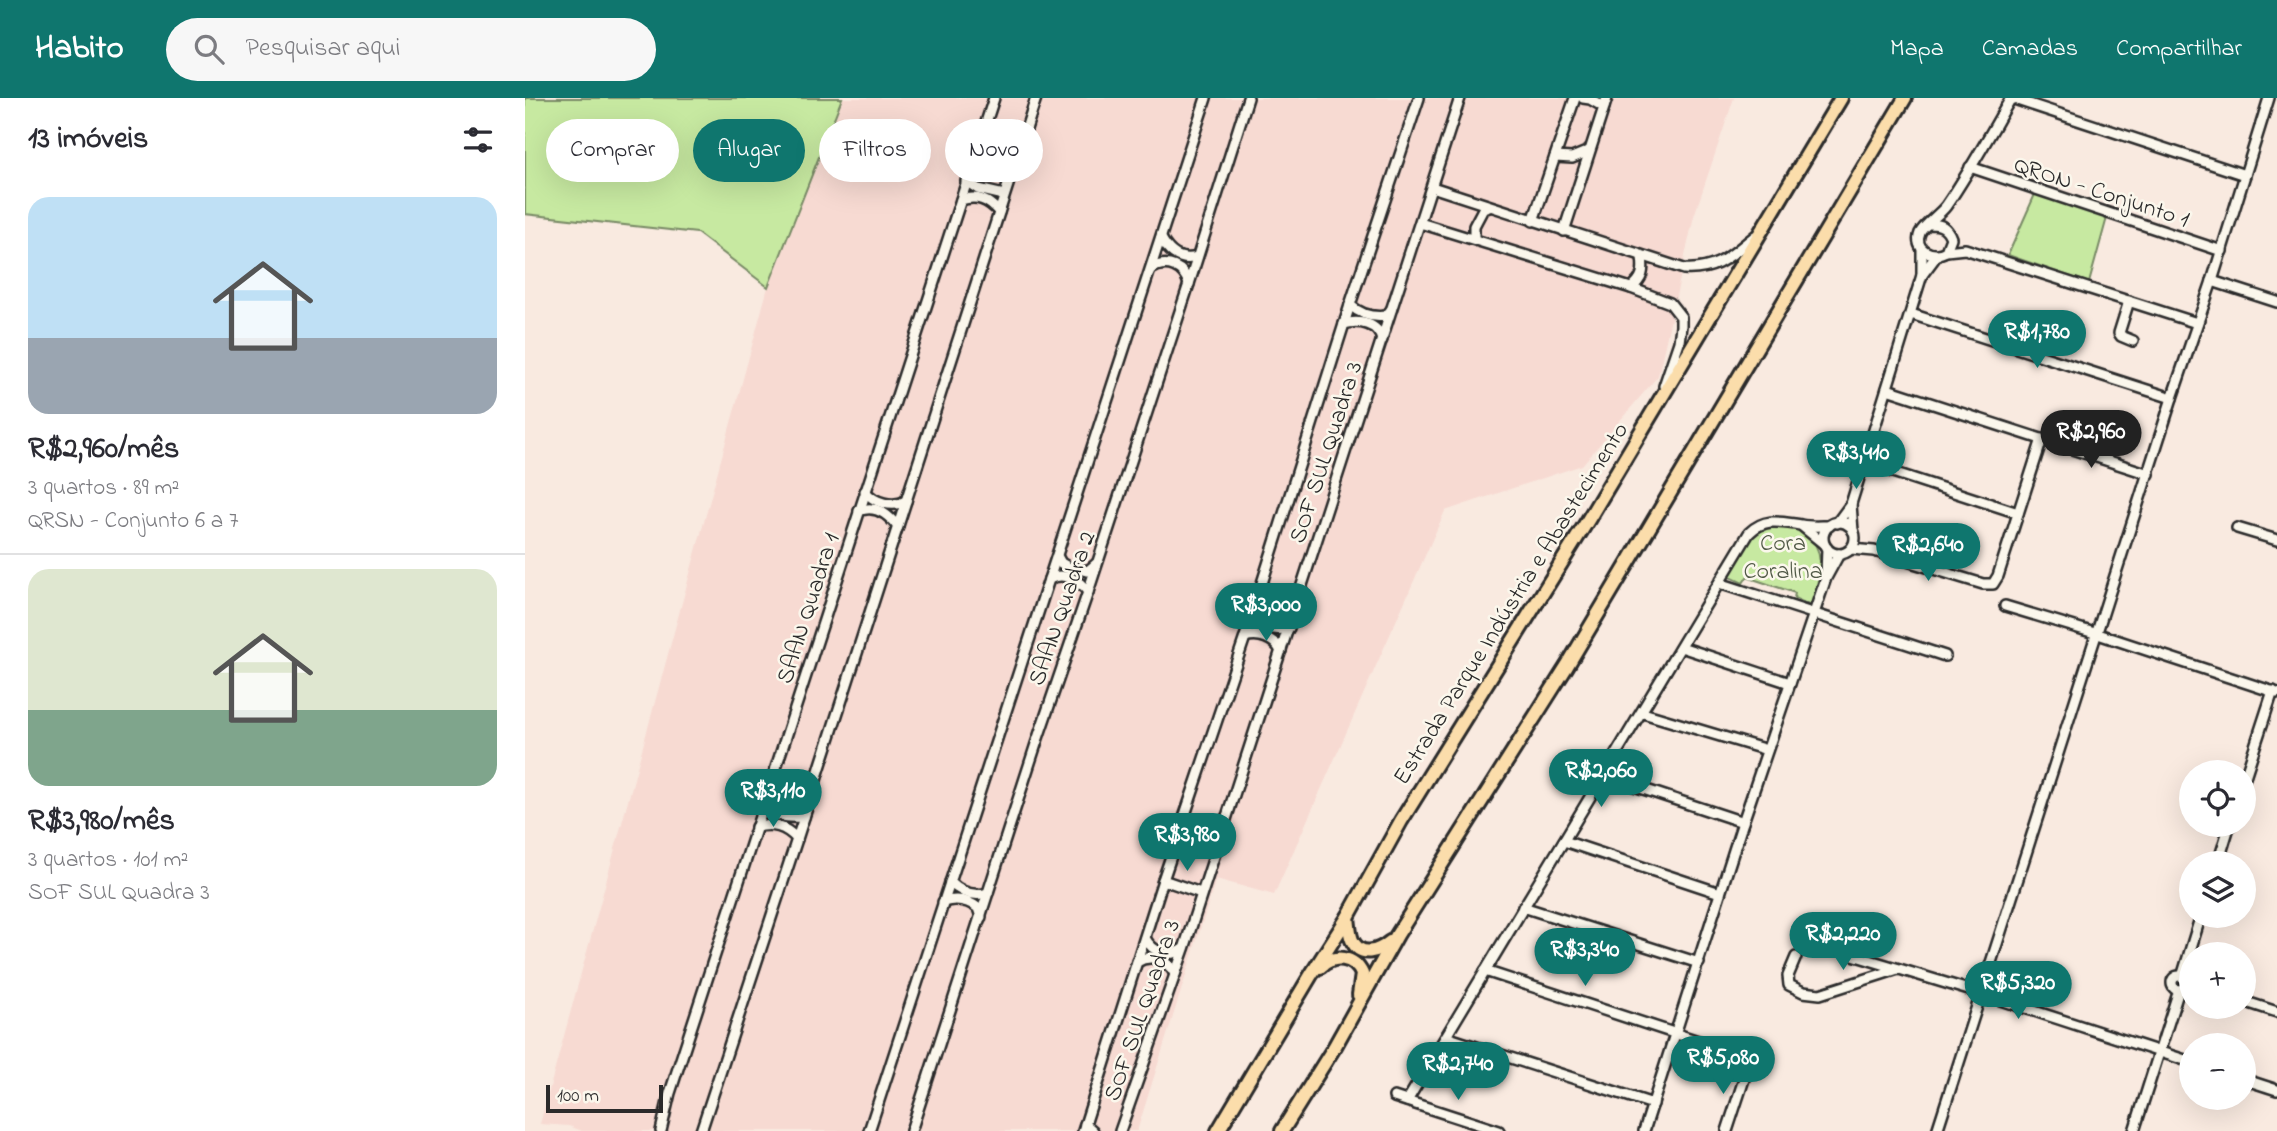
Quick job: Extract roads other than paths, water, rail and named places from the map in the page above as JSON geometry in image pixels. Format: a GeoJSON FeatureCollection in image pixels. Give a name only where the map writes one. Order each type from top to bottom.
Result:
{"type":"FeatureCollection","features":[{"type":"Feature","properties":{"kind":"highway","name":"Estrada Parque Indústria e Abastecimento"},"geometry":{"type":"LineString","coordinates":[[1218,1131],[1311,975],[1349,917],[1401,821],[1581,531],[1842,98]]}},
{"type":"Feature","properties":{"kind":"highway"},"geometry":{"type":"LineString","coordinates":[[1282,1131],[1335,1046],[1397,935],[1567,666],[1905,98]]}},
{"type":"Feature","properties":{"kind":"highway"},"geometry":{"type":"LineString","coordinates":[[1349,917],[1352,941],[1364,951],[1381,950],[1397,935]]}},
{"type":"Feature","properties":{"kind":"highway"},"geometry":{"type":"LineString","coordinates":[[1311,975],[1332,958],[1353,962],[1362,974],[1358,1003]]}},
{"type":"Feature","properties":{"kind":"street","name":"SAAN Quadra 1"},"geometry":{"type":"LineString","coordinates":[[987,119],[994,98]]}},
{"type":"Feature","properties":{"kind":"street"},"geometry":{"type":"LineString","coordinates":[[701,1131],[1036,98]]}},
{"type":"Feature","properties":{"kind":"street"},"geometry":{"type":"LineString","coordinates":[[869,1131],[1206,98]]}},
{"type":"Feature","properties":{"kind":"street","name":"SAAN Quadra 2"},"geometry":{"type":"LineString","coordinates":[[911,1131],[1248,98]]}},
{"type":"Feature","properties":{"kind":"street"},"geometry":{"type":"LineString","coordinates":[[1093,1131],[1084,1127],[1136,962],[1245,637],[1419,98]]}},
{"type":"Feature","properties":{"kind":"street","name":"SOF SUL Quadra 3"},"geometry":{"type":"LineString","coordinates":[[1120,1131],[1184,948],[1460,98]]}},
{"type":"Feature","properties":{"kind":"street"},"geometry":{"type":"LineString","coordinates":[[1533,221],[1575,98],[1606,102],[1565,231]]}},
{"type":"Feature","properties":{"kind":"street"},"geometry":{"type":"LineString","coordinates":[[1851,549],[1854,533],[1851,504],[1922,275],[1919,234],[1945,208],[2011,98],[2245,175]]}},
{"type":"Feature","properties":{"kind":"street"},"geometry":{"type":"LineString","coordinates":[[1937,1131],[2172,398],[2222,251],[2268,98]]}},
{"type":"Feature","properties":{"kind":"street"},"geometry":{"type":"LineString","coordinates":[[1555,157],[1572,158],[1590,151]]}},
{"type":"Feature","properties":{"kind":"street","name":"QRON - Conjunto 1"},"geometry":{"type":"LineString","coordinates":[[1970,167],[2222,251]]}},
{"type":"Feature","properties":{"kind":"street","name":"SAAN Quadra 1"},"geometry":{"type":"LineString","coordinates":[[662,1129],[756,827],[966,182]]}},
{"type":"Feature","properties":{"kind":"street"},"geometry":{"type":"LineString","coordinates":[[968,182],[978,188],[1004,195]]}},
{"type":"Feature","properties":{"kind":"street"},"geometry":{"type":"LineString","coordinates":[[1431,187],[1684,269],[1704,269],[1722,263],[1764,229]]}},
{"type":"Feature","properties":{"kind":"street"},"geometry":{"type":"LineString","coordinates":[[961,200],[973,197],[983,199],[999,212]]}},
{"type":"Feature","properties":{"kind":"street"},"geometry":{"type":"LineString","coordinates":[[1474,238],[1474,226],[1480,213],[1489,207]]}},
{"type":"Feature","properties":{"kind":"street"},"geometry":{"type":"LineString","coordinates":[[1945,208],[1946,228],[1951,238],[1965,249],[2197,323]]}},
{"type":"Feature","properties":{"kind":"street"},"geometry":{"type":"LineString","coordinates":[[1420,223],[1631,288],[1669,303],[1681,317],[1679,342],[1658,401]]}},
{"type":"Feature","properties":{"kind":"street"},"geometry":{"type":"LineString","coordinates":[[1930,224],[1946,228]]}},
{"type":"Feature","properties":{"kind":"street"},"geometry":{"type":"LineString","coordinates":[[1161,238],[1168,251],[1178,257],[1197,257]]}},
{"type":"Feature","properties":{"kind":"street"},"geometry":{"type":"LineString","coordinates":[[1922,275],[1951,238]]}},
{"type":"Feature","properties":{"kind":"street"},"geometry":{"type":"LineString","coordinates":[[1922,249],[1929,254],[1965,249]]}},
{"type":"Feature","properties":{"kind":"street"},"geometry":{"type":"LineString","coordinates":[[1631,288],[1641,279],[1642,257]]}},
{"type":"Feature","properties":{"kind":"street"},"geometry":{"type":"LineString","coordinates":[[1151,269],[1164,264],[1179,268],[1184,272],[1189,284]]}},
{"type":"Feature","properties":{"kind":"street"},"geometry":{"type":"LineString","coordinates":[[2212,281],[2277,302]]}},
{"type":"Feature","properties":{"kind":"street"},"geometry":{"type":"LineString","coordinates":[[2129,302],[2119,333],[2133,341]]}},
{"type":"Feature","properties":{"kind":"street"},"geometry":{"type":"LineString","coordinates":[[1350,305],[1372,317],[1386,316],[1392,310]]}},
{"type":"Feature","properties":{"kind":"street"},"geometry":{"type":"LineString","coordinates":[[1911,314],[2172,398]]}},
{"type":"Feature","properties":{"kind":"street"},"geometry":{"type":"LineString","coordinates":[[1344,324],[1368,324],[1380,332],[1382,340]]}},
{"type":"Feature","properties":{"kind":"street"},"geometry":{"type":"LineString","coordinates":[[1887,389],[2149,474]]}},
{"type":"Feature","properties":{"kind":"street"},"geometry":{"type":"LineString","coordinates":[[1644,1131],[1767,750],[1826,578],[1839,554],[1851,549],[1874,551],[1988,585],[1993,584],[1999,576],[2042,439]]}},
{"type":"Feature","properties":{"kind":"street"},"geometry":{"type":"LineString","coordinates":[[1862,462],[2018,513]]}},
{"type":"Feature","properties":{"kind":"street"},"geometry":{"type":"LineString","coordinates":[[865,491],[874,500],[885,504],[900,505],[906,501]]}},
{"type":"Feature","properties":{"kind":"street"},"geometry":{"type":"LineString","coordinates":[[1826,578],[1824,534],[1851,504]]}},
{"type":"Feature","properties":{"kind":"street"},"geometry":{"type":"LineString","coordinates":[[859,511],[866,508],[885,513],[898,527]]}},
{"type":"Feature","properties":{"kind":"street"},"geometry":{"type":"LineString","coordinates":[[1407,1101],[1643,713],[1745,539],[1755,527],[1776,521],[1802,526],[1846,524],[1874,551]]}},
{"type":"Feature","properties":{"kind":"street"},"geometry":{"type":"LineString","coordinates":[[1802,526],[1839,554]]}},
{"type":"Feature","properties":{"kind":"street"},"geometry":{"type":"LineString","coordinates":[[2237,528],[2277,540]]}},
{"type":"Feature","properties":{"kind":"street"},"geometry":{"type":"LineString","coordinates":[[1057,556],[1061,563],[1083,571],[1096,564]]}},
{"type":"Feature","properties":{"kind":"street"},"geometry":{"type":"LineString","coordinates":[[1049,579],[1055,576],[1071,578],[1081,582],[1088,592]]}},
{"type":"Feature","properties":{"kind":"street"},"geometry":{"type":"LineString","coordinates":[[1719,583],[1945,656]]}},
{"type":"Feature","properties":{"kind":"street"},"geometry":{"type":"LineString","coordinates":[[2005,606],[2275,692],[2251,760]]}},
{"type":"Feature","properties":{"kind":"street"},"geometry":{"type":"LineString","coordinates":[[1250,620],[1274,630],[1289,628]]}},
{"type":"Feature","properties":{"kind":"street"},"geometry":{"type":"LineString","coordinates":[[1245,637],[1252,635],[1268,639],[1275,642],[1281,651]]}},
{"type":"Feature","properties":{"kind":"street"},"geometry":{"type":"LineString","coordinates":[[1681,647],[1790,683]]}},
{"type":"Feature","properties":{"kind":"street"},"geometry":{"type":"LineString","coordinates":[[1643,713],[1767,750]]}},
{"type":"Feature","properties":{"kind":"street"},"geometry":{"type":"LineString","coordinates":[[1604,776],[1743,822]]}},
{"type":"Feature","properties":{"kind":"street"},"geometry":{"type":"LineString","coordinates":[[765,801],[767,807],[776,814],[789,818],[804,817]]}},
{"type":"Feature","properties":{"kind":"street"},"geometry":{"type":"LineString","coordinates":[[756,827],[779,826],[791,832],[797,839]]}},
{"type":"Feature","properties":{"kind":"street"},"geometry":{"type":"LineString","coordinates":[[1564,841],[1720,894]]}},
{"type":"Feature","properties":{"kind":"street"},"geometry":{"type":"LineString","coordinates":[[1163,880],[1201,893]]}},
{"type":"Feature","properties":{"kind":"street"},"geometry":{"type":"LineString","coordinates":[[950,882],[968,894],[988,893]]}},
{"type":"Feature","properties":{"kind":"street"},"geometry":{"type":"LineString","coordinates":[[943,902],[957,899],[964,901],[978,908],[981,917]]}},
{"type":"Feature","properties":{"kind":"street"},"geometry":{"type":"LineString","coordinates":[[1523,907],[1699,963]]}},
{"type":"Feature","properties":{"kind":"street"},"geometry":{"type":"LineString","coordinates":[[1145,938],[1149,946],[1173,955],[1184,948]]}},
{"type":"Feature","properties":{"kind":"street"},"geometry":{"type":"LineString","coordinates":[[1853,955],[2179,1058]]}},
{"type":"Feature","properties":{"kind":"street"},"geometry":{"type":"LineString","coordinates":[[1796,957],[1788,976],[1789,985],[1814,994],[1827,993],[1899,968]]}},
{"type":"Feature","properties":{"kind":"street"},"geometry":{"type":"LineString","coordinates":[[1136,962],[1143,958],[1166,962],[1175,974]]}},
{"type":"Feature","properties":{"kind":"street"},"geometry":{"type":"LineString","coordinates":[[1485,971],[1744,1056],[1748,1065],[1727,1131]]}},
{"type":"Feature","properties":{"kind":"street"},"geometry":{"type":"LineString","coordinates":[[2134,1131],[2179,990]]}},
{"type":"Feature","properties":{"kind":"street"},"geometry":{"type":"LineString","coordinates":[[2256,1005],[2277,1012]]}},
{"type":"Feature","properties":{"kind":"street"},"geometry":{"type":"LineString","coordinates":[[1445,1037],[1653,1104]]}},
{"type":"Feature","properties":{"kind":"street"},"geometry":{"type":"LineString","coordinates":[[2256,1083],[2277,1090]]}},
{"type":"Feature","properties":{"kind":"street"},"geometry":{"type":"LineString","coordinates":[[1394,1097],[1499,1131]]}},
{"type":"Feature","properties":{"kind":"park label","name":"Cora Coralina"},"geometry":{"type":"Point","coordinates":[1783,556]}}]}
